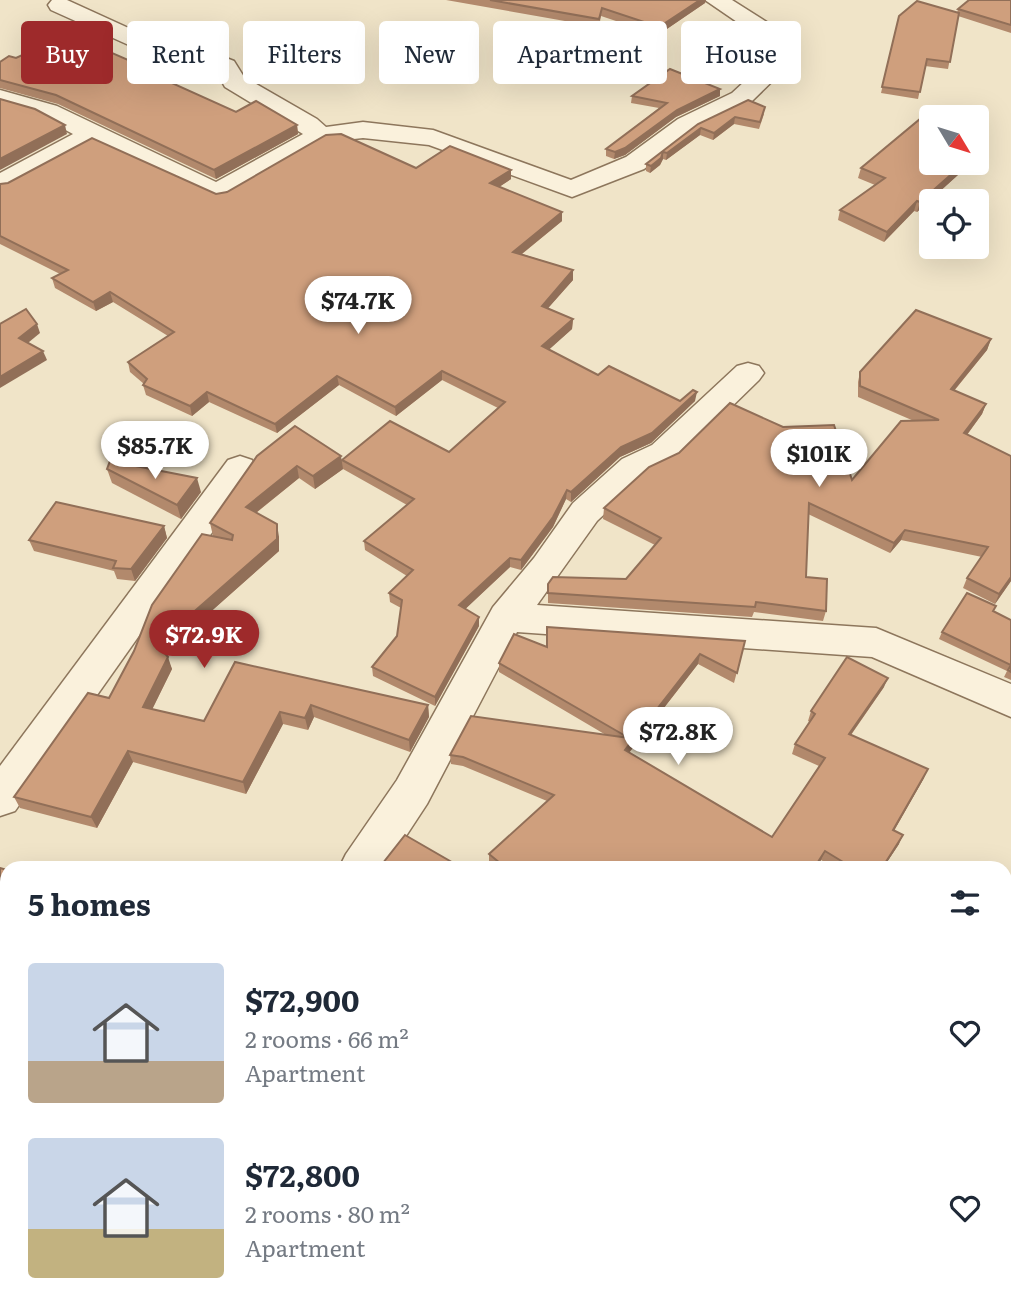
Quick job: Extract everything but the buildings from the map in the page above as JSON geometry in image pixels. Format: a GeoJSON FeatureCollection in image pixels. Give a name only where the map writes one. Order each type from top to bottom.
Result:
{"type":"FeatureCollection","features":[{"type":"Feature","properties":{"kind":"street"},"geometry":{"type":"LineString","coordinates":[[0,97],[48,111],[217,193],[320,135],[363,130],[433,138],[572,189],[635,163],[687,124],[741,98],[783,59],[768,33],[716,0]]}},
{"type":"Feature","properties":{"kind":"street"},"geometry":{"type":"LineString","coordinates":[[59,5],[150,46],[208,59],[225,66],[234,82],[308,124],[320,135]]}},
{"type":"Feature","properties":{"kind":"street"},"geometry":{"type":"LineString","coordinates":[[0,184],[93,134]]}},
{"type":"Feature","properties":{"kind":"street"},"geometry":{"type":"LineString","coordinates":[[365,861],[412,792],[506,617],[547,567],[584,512],[634,467],[664,453],[748,373]]}},
{"type":"Feature","properties":{"kind":"street"},"geometry":{"type":"LineString","coordinates":[[0,798],[240,468]]}},
{"type":"Feature","properties":{"kind":"street"},"geometry":{"type":"LineString","coordinates":[[506,617],[876,643],[1011,701]]}}]}
